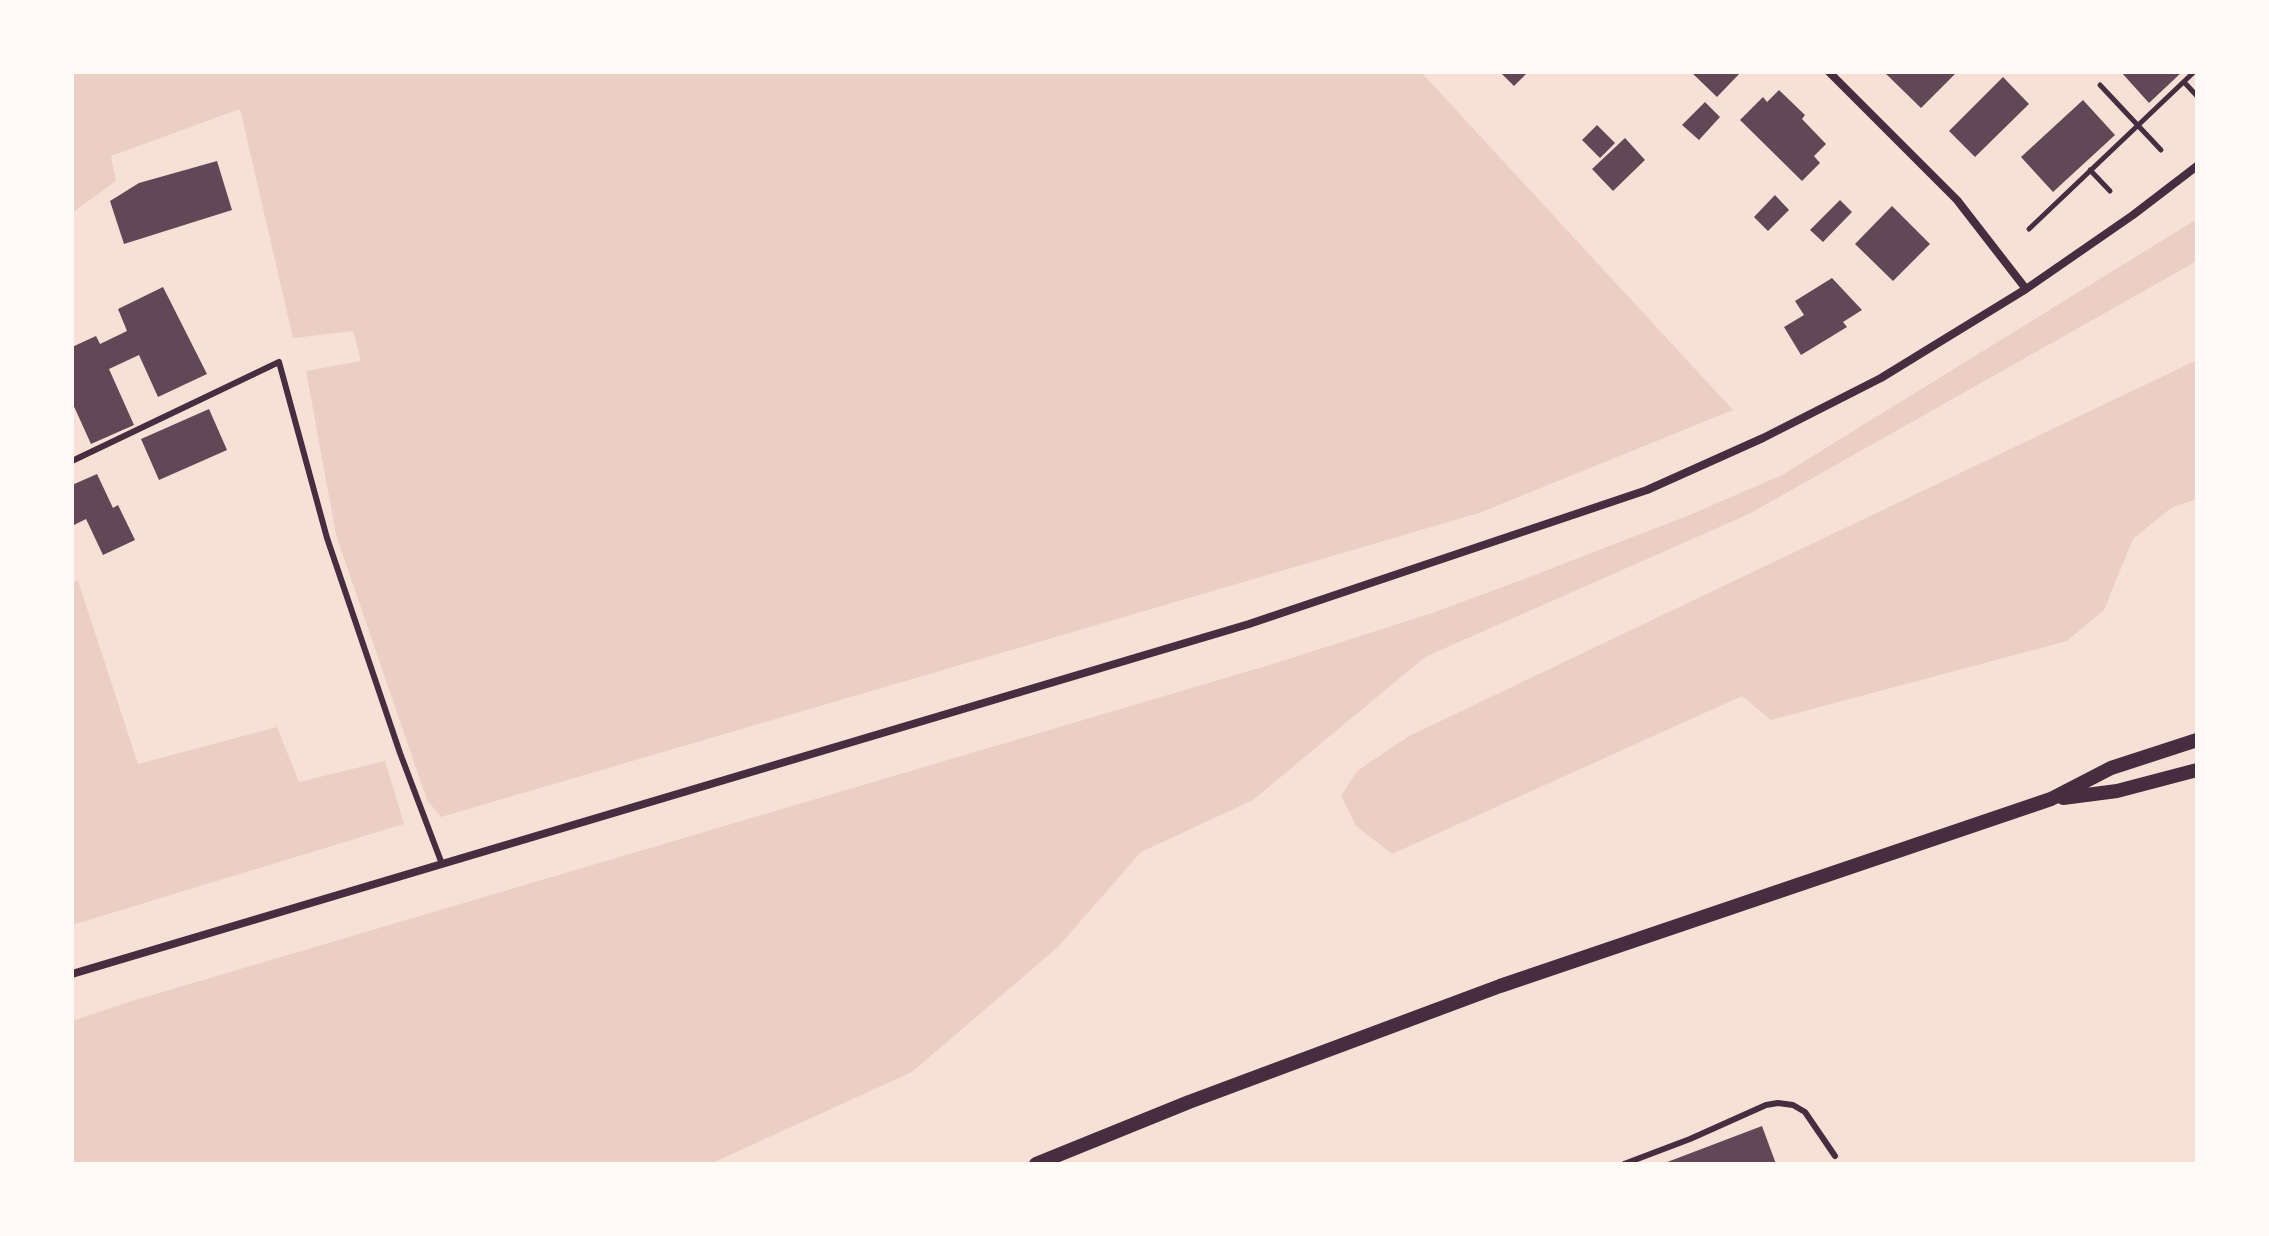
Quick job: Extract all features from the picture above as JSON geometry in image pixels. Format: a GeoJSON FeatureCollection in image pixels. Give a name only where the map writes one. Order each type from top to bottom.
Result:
{"type":"FeatureCollection","features":[{"type":"Feature","properties":{"kind":"street"},"geometry":{"type":"LineString","coordinates":[[1829,72],[1957,200],[2026,289]]}},
{"type":"Feature","properties":{"kind":"street"},"geometry":{"type":"LineString","coordinates":[[72,974],[1249,624],[1647,490],[1763,438],[1881,378],[2026,289],[2133,215],[2197,166]]}},
{"type":"Feature","properties":{"kind":"street"},"geometry":{"type":"LineString","coordinates":[[1036,1164],[1189,1102],[1500,986],[2051,799],[2111,768],[2197,740]]}},
{"type":"Feature","properties":{"kind":"street"},"geometry":{"type":"LineString","coordinates":[[2051,799],[2117,791],[2197,770]]}},
{"type":"Feature","properties":{"kind":"lane"},"geometry":{"type":"LineString","coordinates":[[72,461],[279,362],[327,538],[400,753],[442,864]]}},
{"type":"Feature","properties":{"kind":"lane"},"geometry":{"type":"LineString","coordinates":[[1624,1164],[1766,1105],[1778,1103],[1793,1105],[1805,1112],[1835,1156]]}},
{"type":"Feature","properties":{"kind":"path"},"geometry":{"type":"LineString","coordinates":[[2029,229],[2194,72]]}},
{"type":"Feature","properties":{"kind":"path"},"geometry":{"type":"LineString","coordinates":[[2184,82],[2197,96]]}},
{"type":"Feature","properties":{"kind":"path"},"geometry":{"type":"LineString","coordinates":[[2100,85],[2161,150]]}},
{"type":"Feature","properties":{"kind":"path"},"geometry":{"type":"LineString","coordinates":[[2090,170],[2110,191]]}},
{"type":"Feature","properties":{"kind":"shaded area"},"geometry":{"type":"Polygon","coordinates":[[[72,72],[1421,72],[1733,410],[1479,513],[441,817],[427,800],[336,535],[306,371],[361,361],[353,331],[293,338],[240,109],[111,156],[116,181],[72,213],[72,72]]]}},
{"type":"Feature","properties":{"kind":"shaded area"},"geometry":{"type":"Polygon","coordinates":[[[2197,219],[2197,261],[1749,514],[1425,657],[1253,800],[1141,852],[1058,947],[912,1072],[710,1164],[72,1164],[72,1021],[1276,663],[1432,613],[1519,581],[1687,516],[1782,475],[2197,219]]]}},
{"type":"Feature","properties":{"kind":"shaded area"},"geometry":{"type":"Polygon","coordinates":[[[2197,360],[2197,499],[2171,508],[2133,539],[2104,610],[2067,641],[1771,720],[1742,696],[1392,854],[1356,826],[1341,796],[1357,771],[1409,736],[2197,360]]]}},
{"type":"Feature","properties":{"kind":"shaded area"},"geometry":{"type":"Polygon","coordinates":[[[78,581],[138,764],[277,727],[299,782],[385,761],[404,824],[72,925],[72,583],[78,581]]]}},
{"type":"Feature","properties":{"kind":"building"},"geometry":{"type":"Polygon","coordinates":[[[1500,72],[1528,72],[1514,86],[1500,72]]]}},
{"type":"Feature","properties":{"kind":"building"},"geometry":{"type":"Polygon","coordinates":[[[1691,72],[1741,72],[1717,97],[1691,72]]]}},
{"type":"Feature","properties":{"kind":"building"},"geometry":{"type":"Polygon","coordinates":[[[1884,72],[1957,72],[1921,108],[1884,72]]]}},
{"type":"Feature","properties":{"kind":"building"},"geometry":{"type":"Polygon","coordinates":[[[2121,72],[2182,72],[2149,103],[2121,72]]]}},
{"type":"Feature","properties":{"kind":"building"},"geometry":{"type":"Polygon","coordinates":[[[2003,77],[2029,104],[1975,157],[1949,131],[2003,77]]]}},
{"type":"Feature","properties":{"kind":"building"},"geometry":{"type":"Polygon","coordinates":[[[1779,90],[1805,115],[1802,119],[1826,144],[1814,156],[1820,163],[1802,181],[1740,120],[1763,97],[1767,102],[1779,90]]]}},
{"type":"Feature","properties":{"kind":"building"},"geometry":{"type":"Polygon","coordinates":[[[2083,100],[2115,135],[2053,192],[2021,157],[2083,100]]]}},
{"type":"Feature","properties":{"kind":"building"},"geometry":{"type":"Polygon","coordinates":[[[1705,102],[1720,117],[1699,140],[1682,125],[1705,102]]]}},
{"type":"Feature","properties":{"kind":"building"},"geometry":{"type":"Polygon","coordinates":[[[1597,125],[1615,143],[1600,158],[1582,140],[1597,125]]]}},
{"type":"Feature","properties":{"kind":"building"},"geometry":{"type":"Polygon","coordinates":[[[1625,138],[1645,160],[1613,191],[1592,169],[1625,138]]]}},
{"type":"Feature","properties":{"kind":"building"},"geometry":{"type":"Polygon","coordinates":[[[217,161],[232,210],[124,244],[110,201],[139,183],[217,161]]]}},
{"type":"Feature","properties":{"kind":"building"},"geometry":{"type":"Polygon","coordinates":[[[1775,195],[1789,210],[1768,231],[1754,217],[1775,195]]]}},
{"type":"Feature","properties":{"kind":"building"},"geometry":{"type":"Polygon","coordinates":[[[1840,200],[1852,212],[1823,242],[1810,230],[1840,200]]]}},
{"type":"Feature","properties":{"kind":"building"},"geometry":{"type":"Polygon","coordinates":[[[1892,206],[1930,244],[1893,281],[1855,244],[1892,206]]]}},
{"type":"Feature","properties":{"kind":"building"},"geometry":{"type":"Polygon","coordinates":[[[1832,278],[1862,310],[1843,322],[1847,327],[1801,355],[1784,327],[1804,315],[1795,301],[1832,278]]]}},
{"type":"Feature","properties":{"kind":"building"},"geometry":{"type":"Polygon","coordinates":[[[163,287],[207,374],[158,397],[139,355],[109,369],[134,425],[91,444],[72,402],[72,347],[96,336],[100,344],[127,331],[118,309],[163,287]]]}},
{"type":"Feature","properties":{"kind":"building"},"geometry":{"type":"Polygon","coordinates":[[[209,409],[227,450],[159,480],[141,439],[209,409]]]}},
{"type":"Feature","properties":{"kind":"building"},"geometry":{"type":"Polygon","coordinates":[[[97,474],[113,508],[118,505],[135,540],[103,555],[86,519],[72,526],[72,485],[97,474]]]}},
{"type":"Feature","properties":{"kind":"building"},"geometry":{"type":"Polygon","coordinates":[[[1762,1126],[1776,1164],[1662,1164],[1762,1126]]]}}]}
